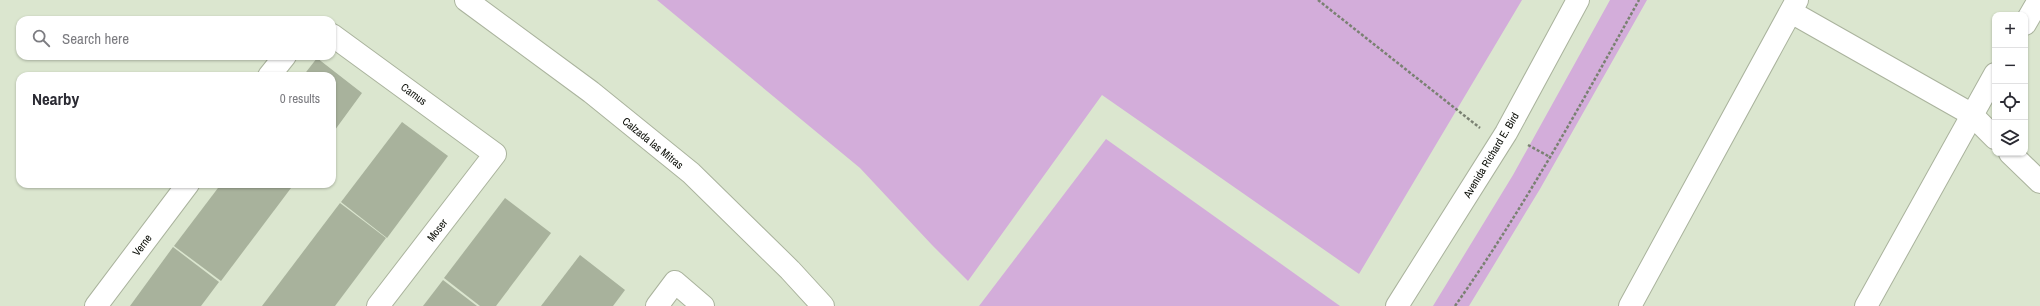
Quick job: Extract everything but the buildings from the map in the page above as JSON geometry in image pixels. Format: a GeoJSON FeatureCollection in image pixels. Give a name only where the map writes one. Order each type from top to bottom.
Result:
{"type":"FeatureCollection","features":[{"type":"Feature","properties":{"kind":"street","name":"Calzada las Mitras"},"geometry":{"type":"LineString","coordinates":[[466,0],[591,92],[690,173],[790,270],[823,306]]}},
{"type":"Feature","properties":{"kind":"street","name":"Avenida Richard E. Bird"},"geometry":{"type":"LineString","coordinates":[[1397,306],[1499,143],[1578,0]]}},
{"type":"Feature","properties":{"kind":"street"},"geometry":{"type":"LineString","coordinates":[[2028,19],[2039,0]]}},
{"type":"Feature","properties":{"kind":"street"},"geometry":{"type":"LineString","coordinates":[[1630,306],[1794,6],[1971,114],[1992,135]]}},
{"type":"Feature","properties":{"kind":"street","name":"Camus"},"geometry":{"type":"LineString","coordinates":[[336,38],[495,154]]}},
{"type":"Feature","properties":{"kind":"street"},"geometry":{"type":"LineString","coordinates":[[272,72],[281,60]]}},
{"type":"Feature","properties":{"kind":"street"},"geometry":{"type":"LineString","coordinates":[[1871,304],[1971,114],[1992,79]]}},
{"type":"Feature","properties":{"kind":"street","name":"Moser"},"geometry":{"type":"LineString","coordinates":[[378,306],[495,154]]}},
{"type":"Feature","properties":{"kind":"street"},"geometry":{"type":"LineString","coordinates":[[2013,156],[2040,182]]}},
{"type":"Feature","properties":{"kind":"street","name":"Verne"},"geometry":{"type":"LineString","coordinates":[[96,306],[185,188]]}},
{"type":"Feature","properties":{"kind":"street"},"geometry":{"type":"LineString","coordinates":[[657,306],[675,282],[703,306]]}},
{"type":"Feature","properties":{"kind":"path"},"geometry":{"type":"LineString","coordinates":[[1318,0],[1499,143]]}},
{"type":"Feature","properties":{"kind":"path"},"geometry":{"type":"LineString","coordinates":[[1455,306],[1488,260],[1553,152],[1639,0]]}},
{"type":"Feature","properties":{"kind":"shaded area"},"geometry":{"type":"Polygon","coordinates":[[[657,0],[1522,0],[1359,274],[1102,95],[968,281],[860,168],[657,0]]]}},
{"type":"Feature","properties":{"kind":"shaded area"},"geometry":{"type":"Polygon","coordinates":[[[1610,0],[1647,0],[1540,189],[1469,306],[1433,306],[1513,175],[1610,0]]]}},
{"type":"Feature","properties":{"kind":"shaded area"},"geometry":{"type":"Polygon","coordinates":[[[1106,139],[1340,306],[979,306],[1106,139]]]}}]}
